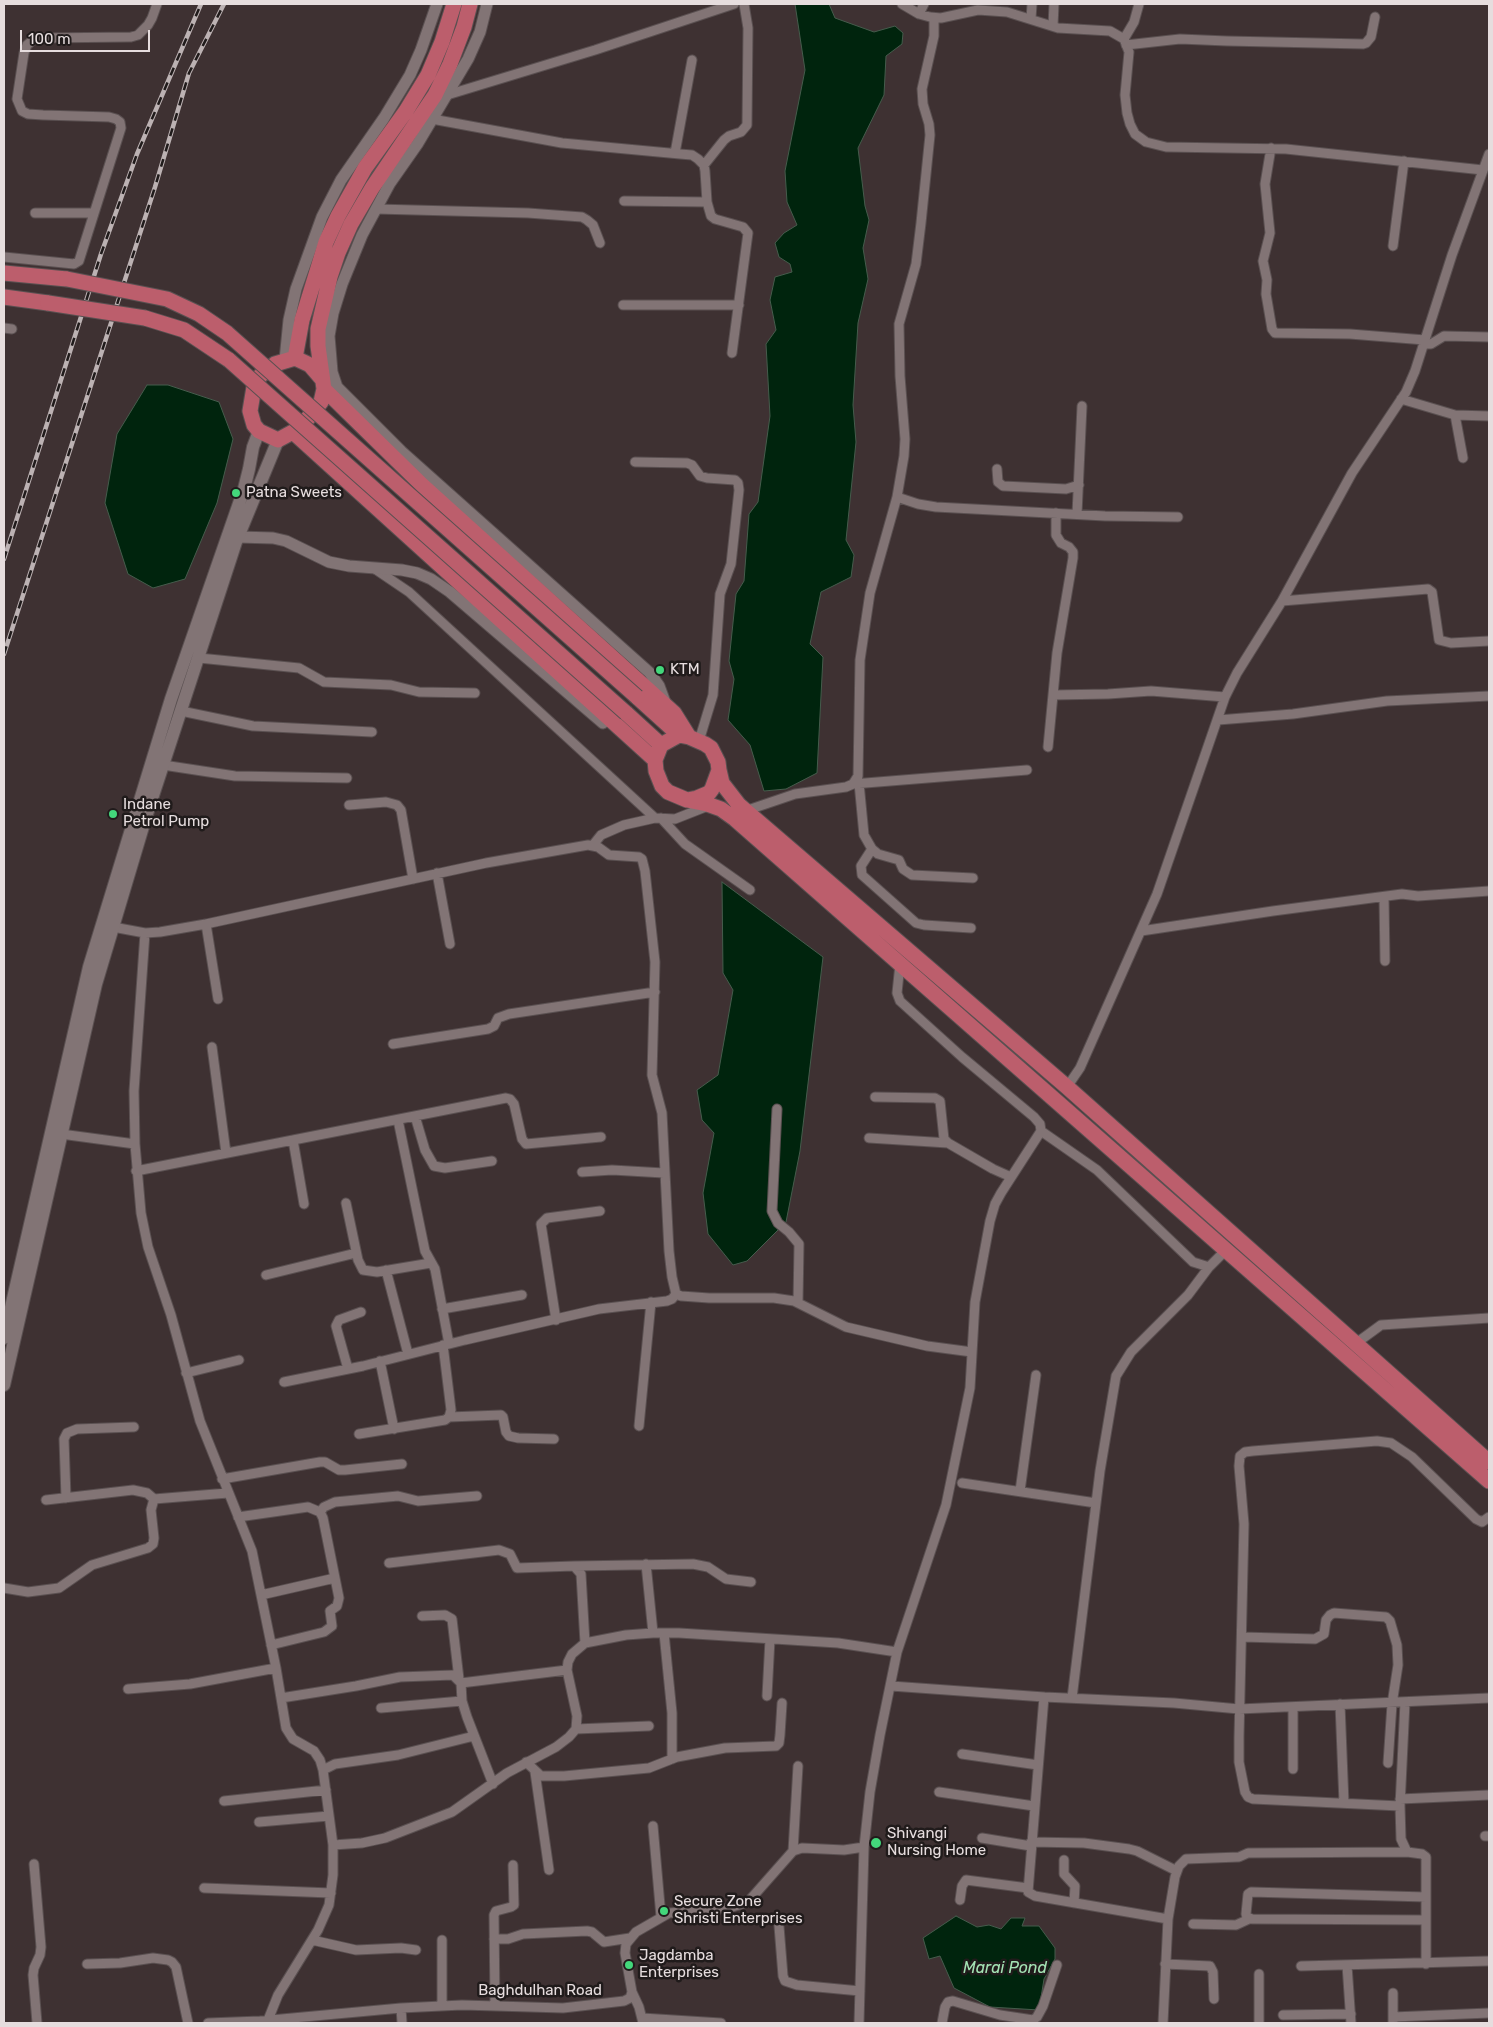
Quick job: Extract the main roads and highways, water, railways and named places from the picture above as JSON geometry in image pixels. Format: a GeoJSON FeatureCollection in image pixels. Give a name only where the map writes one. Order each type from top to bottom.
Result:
{"type":"FeatureCollection","features":[{"type":"Feature","properties":{"kind":"highway"},"geometry":{"type":"LineString","coordinates":[[290,359],[326,242],[338,216],[365,168],[428,75],[442,42],[454,4]]}},
{"type":"Feature","properties":{"kind":"highway"},"geometry":{"type":"LineString","coordinates":[[470,4],[464,27],[450,64],[435,95],[372,188],[351,224],[338,253],[330,277],[324,332],[318,346],[323,384],[321,402],[300,428],[278,440],[259,431],[254,425],[250,411],[254,386],[260,376],[275,364],[290,359],[310,366],[323,384],[422,485],[667,708],[681,722],[689,738]]}},
{"type":"Feature","properties":{"kind":"highway"},"geometry":{"type":"LineString","coordinates":[[4,273],[66,279],[167,299],[200,314],[227,333],[637,697],[689,738],[711,748],[718,762],[722,783],[745,811],[1067,1088],[1489,1462]]}},
{"type":"Feature","properties":{"kind":"highway"},"geometry":{"type":"LineString","coordinates":[[4,297],[145,318],[184,330],[229,360],[661,745]]}},
{"type":"Feature","properties":{"kind":"highway"},"geometry":{"type":"LineString","coordinates":[[293,432],[655,760]]}},
{"type":"Feature","properties":{"kind":"highway"},"geometry":{"type":"LineString","coordinates":[[661,745],[689,738]]}},
{"type":"Feature","properties":{"kind":"highway"},"geometry":{"type":"LineString","coordinates":[[661,745],[655,760],[656,771],[662,786],[675,796],[721,809],[735,819],[1489,1481]]}},
{"type":"Feature","properties":{"kind":"highway"},"geometry":{"type":"LineString","coordinates":[[687,800],[703,796],[709,792],[716,782],[719,770]]}},
{"type":"Feature","properties":{"kind":"main road"},"geometry":{"type":"LineString","coordinates":[[4,1385],[96,984],[113,927],[131,846],[194,632],[244,489],[250,469],[253,446],[259,431]]}},
{"type":"Feature","properties":{"kind":"main road"},"geometry":{"type":"LineString","coordinates":[[4,1338],[89,967],[131,846],[163,765],[238,537],[278,440]]}},
{"type":"Feature","properties":{"kind":"water"},"geometry":{"type":"Polygon","coordinates":[[[795,4],[829,4],[835,18],[874,32],[895,26],[903,33],[902,44],[886,56],[884,95],[858,148],[865,206],[869,220],[863,248],[868,279],[858,323],[853,405],[856,442],[846,540],[854,555],[851,577],[821,592],[810,644],[823,657],[817,773],[786,789],[764,791],[750,745],[728,720],[734,679],[729,661],[736,594],[744,581],[749,514],[758,502],[770,416],[766,344],[776,330],[770,300],[775,277],[792,272],[790,264],[779,257],[775,243],[784,233],[797,225],[787,202],[785,171],[805,70],[795,4]]]}},
{"type":"Feature","properties":{"kind":"water"},"geometry":{"type":"Polygon","coordinates":[[[147,385],[168,385],[219,402],[233,439],[217,503],[185,579],[153,588],[128,574],[105,503],[117,434],[147,385]]]}},
{"type":"Feature","properties":{"kind":"water"},"geometry":{"type":"Polygon","coordinates":[[[722,882],[823,957],[800,1151],[786,1222],[747,1261],[733,1265],[708,1234],[703,1193],[714,1133],[702,1120],[697,1090],[718,1075],[733,990],[723,973],[722,882]]]}},
{"type":"Feature","properties":{"kind":"water","name":"Marai Pond"},"geometry":{"type":"Polygon","coordinates":[[[956,1916],[977,1927],[989,1925],[1001,1929],[1011,1918],[1025,1918],[1022,1926],[1039,1926],[1055,1948],[1055,1959],[1044,1979],[1039,2010],[990,2007],[954,1988],[940,1956],[929,1959],[923,1938],[956,1916]]]}},
{"type":"Feature","properties":{"kind":"railway"},"geometry":{"type":"LineString","coordinates":[[4,559],[101,254],[137,154],[201,4]]}},
{"type":"Feature","properties":{"kind":"railway"},"geometry":{"type":"LineString","coordinates":[[4,654],[155,187],[189,73],[224,4]]}},
{"type":"Feature","properties":{"kind":"place","name":"Patna Sweets"},"geometry":{"type":"Point","coordinates":[236,493]}},
{"type":"Feature","properties":{"kind":"place","name":"KTM"},"geometry":{"type":"Point","coordinates":[660,670]}},
{"type":"Feature","properties":{"kind":"place","name":"Indane Petrol Pump"},"geometry":{"type":"Point","coordinates":[113,814]}},
{"type":"Feature","properties":{"kind":"place","name":"Shivangi Nursing Home"},"geometry":{"type":"Point","coordinates":[876,1843]}},
{"type":"Feature","properties":{"kind":"place","name":"Secure Zone Shristi Enterprises"},"geometry":{"type":"Point","coordinates":[664,1911]}},
{"type":"Feature","properties":{"kind":"place","name":"Jagdamba Enterprises"},"geometry":{"type":"Point","coordinates":[629,1965]}}]}
